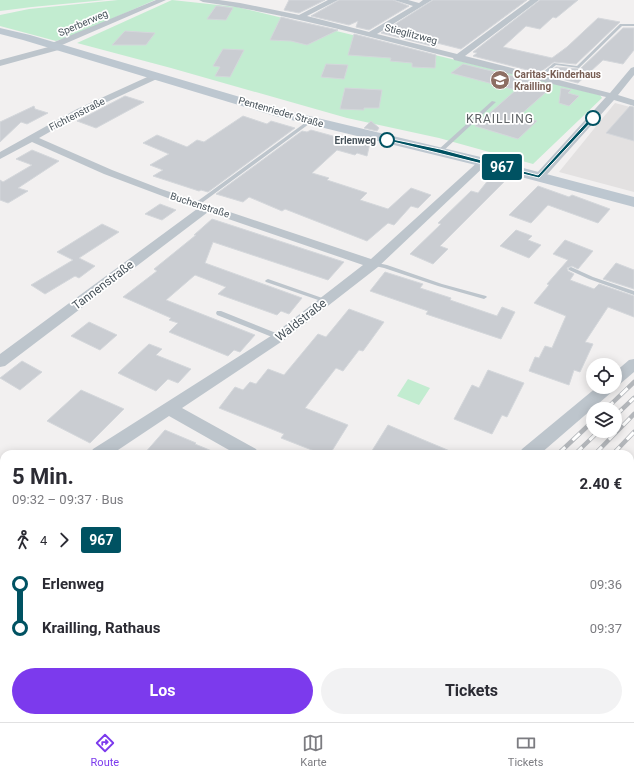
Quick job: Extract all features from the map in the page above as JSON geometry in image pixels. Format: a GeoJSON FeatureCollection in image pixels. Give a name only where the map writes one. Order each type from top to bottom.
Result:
{"type":"FeatureCollection","features":[{"type":"Feature","properties":{"kind":"street","name":"Sperberweg"},"geometry":{"type":"LineString","coordinates":[[13,60],[57,46],[162,0]]}},
{"type":"Feature","properties":{"kind":"street","name":"Stieglitzweg"},"geometry":{"type":"LineString","coordinates":[[203,0],[240,5],[300,17],[457,58],[612,96],[634,103]]}},
{"type":"Feature","properties":{"kind":"street"},"geometry":{"type":"LineString","coordinates":[[240,5],[251,0]]}},
{"type":"Feature","properties":{"kind":"street"},"geometry":{"type":"LineString","coordinates":[[300,17],[334,0]]}},
{"type":"Feature","properties":{"kind":"street"},"geometry":{"type":"LineString","coordinates":[[398,0],[420,5]]}},
{"type":"Feature","properties":{"kind":"street"},"geometry":{"type":"LineString","coordinates":[[370,35],[428,0]]}},
{"type":"Feature","properties":{"kind":"street"},"geometry":{"type":"LineString","coordinates":[[457,58],[535,0]]}},
{"type":"Feature","properties":{"kind":"street","name":"Pentenrieder Straße"},"geometry":{"type":"LineString","coordinates":[[0,31],[57,46],[311,121],[484,162],[634,202]]}},
{"type":"Feature","properties":{"kind":"street"},"geometry":{"type":"LineString","coordinates":[[0,62],[13,60]]}},
{"type":"Feature","properties":{"kind":"street"},"geometry":{"type":"LineString","coordinates":[[0,67],[13,60]]}},
{"type":"Feature","properties":{"kind":"street"},"geometry":{"type":"LineString","coordinates":[[539,177],[572,142],[634,70]]}},
{"type":"Feature","properties":{"kind":"street","name":"Fichtenstraße"},"geometry":{"type":"LineString","coordinates":[[0,156],[80,111],[156,76]]}},
{"type":"Feature","properties":{"kind":"street","name":"Buchenstraße"},"geometry":{"type":"LineString","coordinates":[[31,138],[115,175],[157,191],[373,264]]}},
{"type":"Feature","properties":{"kind":"street","name":"Waldstraße"},"geometry":{"type":"LineString","coordinates":[[105,450],[279,337],[373,264],[484,162]]}},
{"type":"Feature","properties":{"kind":"street","name":"Tannenstraße"},"geometry":{"type":"LineString","coordinates":[[0,362],[202,206]]}},
{"type":"Feature","properties":{"kind":"street"},"geometry":{"type":"LineString","coordinates":[[622,374],[634,364]]}},
{"type":"Feature","properties":{"kind":"street"},"geometry":{"type":"LineString","coordinates":[[533,450],[599,394]]}},
{"type":"Feature","properties":{"kind":"street"},"geometry":{"type":"LineString","coordinates":[[170,409],[243,450]]}},
{"type":"Feature","properties":{"kind":"lane"},"geometry":{"type":"LineString","coordinates":[[538,78],[555,64],[578,67],[621,25],[634,25]]}},
{"type":"Feature","properties":{"kind":"lane"},"geometry":{"type":"LineString","coordinates":[[440,151],[494,102]]}},
{"type":"Feature","properties":{"kind":"lane"},"geometry":{"type":"LineString","coordinates":[[202,206],[311,121]]}},
{"type":"Feature","properties":{"kind":"lane"},"geometry":{"type":"LineString","coordinates":[[373,264],[385,266],[440,285],[484,297]]}},
{"type":"Feature","properties":{"kind":"lane"},"geometry":{"type":"LineString","coordinates":[[571,269],[634,293]]}},
{"type":"Feature","properties":{"kind":"lane"},"geometry":{"type":"LineString","coordinates":[[268,281],[326,301]]}},
{"type":"Feature","properties":{"kind":"lane"},"geometry":{"type":"LineString","coordinates":[[219,313],[279,337]]}},
{"type":"Feature","properties":{"kind":"shaded area"},"geometry":{"type":"Polygon","coordinates":[[[615,103],[634,108],[634,192],[559,172],[615,103]]]}},
{"type":"Feature","properties":{"kind":"green space"},"geometry":{"type":"Polygon","coordinates":[[[0,0],[105,0],[0,11],[0,0]]]}},
{"type":"Feature","properties":{"kind":"green space"},"geometry":{"type":"Polygon","coordinates":[[[118,0],[155,0],[70,37],[56,41],[0,26],[0,15],[29,9],[118,0]]]}},
{"type":"Feature","properties":{"kind":"green space"},"geometry":{"type":"Polygon","coordinates":[[[172,0],[237,7],[600,95],[602,98],[533,164],[439,138],[347,118],[77,43],[172,0]]]}},
{"type":"Feature","properties":{"kind":"green space"},"geometry":{"type":"Polygon","coordinates":[[[408,379],[430,388],[419,405],[397,396],[408,379]]]}},
{"type":"Feature","properties":{"kind":"building"},"geometry":{"type":"Polygon","coordinates":[[[289,0],[325,0],[299,13],[284,10],[289,0]]]}},
{"type":"Feature","properties":{"kind":"building"},"geometry":{"type":"Polygon","coordinates":[[[339,0],[393,0],[409,6],[369,30],[356,27],[358,21],[349,25],[311,16],[339,0]]]}},
{"type":"Feature","properties":{"kind":"building"},"geometry":{"type":"Polygon","coordinates":[[[433,0],[527,0],[461,49],[437,43],[436,47],[381,33],[433,0]]]}},
{"type":"Feature","properties":{"kind":"building"},"geometry":{"type":"Polygon","coordinates":[[[540,0],[578,0],[556,18],[553,17],[540,29],[526,26],[503,47],[552,58],[567,47],[598,18],[620,22],[576,64],[554,62],[539,73],[473,56],[477,53],[473,52],[540,0]]]}},
{"type":"Feature","properties":{"kind":"building"},"geometry":{"type":"Polygon","coordinates":[[[216,6],[233,8],[226,20],[207,19],[216,6]]]}},
{"type":"Feature","properties":{"kind":"building"},"geometry":{"type":"Polygon","coordinates":[[[281,17],[338,30],[307,45],[291,41],[270,40],[281,17]]]}},
{"type":"Feature","properties":{"kind":"building"},"geometry":{"type":"Polygon","coordinates":[[[623,28],[634,28],[634,50],[623,64],[603,60],[578,83],[562,79],[562,77],[560,79],[546,75],[556,67],[580,69],[623,28]]]}},
{"type":"Feature","properties":{"kind":"building"},"geometry":{"type":"Polygon","coordinates":[[[125,31],[155,33],[146,45],[112,45],[125,31]]]}},
{"type":"Feature","properties":{"kind":"building"},"geometry":{"type":"Polygon","coordinates":[[[354,34],[436,55],[435,68],[412,67],[412,63],[390,61],[391,58],[348,55],[354,34]]]}},
{"type":"Feature","properties":{"kind":"building"},"geometry":{"type":"Polygon","coordinates":[[[223,49],[244,50],[230,77],[215,76],[220,67],[213,66],[223,49]]]}},
{"type":"Feature","properties":{"kind":"building"},"geometry":{"type":"Polygon","coordinates":[[[326,64],[348,65],[344,79],[321,77],[326,64]]]}},
{"type":"Feature","properties":{"kind":"building"},"geometry":{"type":"Polygon","coordinates":[[[463,64],[553,86],[519,116],[537,121],[518,139],[475,126],[516,90],[451,73],[463,64]]]}},
{"type":"Feature","properties":{"kind":"building"},"geometry":{"type":"Polygon","coordinates":[[[345,88],[382,90],[379,108],[364,108],[364,110],[340,109],[345,88]]]}},
{"type":"Feature","properties":{"kind":"building"},"geometry":{"type":"Polygon","coordinates":[[[561,88],[571,90],[568,93],[579,96],[569,106],[559,103],[561,88]]]}},
{"type":"Feature","properties":{"kind":"building"},"geometry":{"type":"Polygon","coordinates":[[[125,96],[144,102],[96,128],[77,121],[125,96]]]}},
{"type":"Feature","properties":{"kind":"building"},"geometry":{"type":"Polygon","coordinates":[[[34,106],[35,109],[48,113],[27,124],[21,122],[0,142],[0,122],[34,106]]]}},
{"type":"Feature","properties":{"kind":"building"},"geometry":{"type":"Polygon","coordinates":[[[630,106],[634,107],[634,141],[606,133],[630,106]]]}},
{"type":"Feature","properties":{"kind":"building"},"geometry":{"type":"Polygon","coordinates":[[[243,116],[267,124],[271,121],[295,128],[208,192],[201,190],[199,191],[153,176],[163,170],[150,165],[169,154],[143,143],[157,135],[187,147],[197,140],[204,142],[243,116]]]}},
{"type":"Feature","properties":{"kind":"building"},"geometry":{"type":"Polygon","coordinates":[[[371,121],[379,128],[377,131],[364,128],[371,121]]]}},
{"type":"Feature","properties":{"kind":"building"},"geometry":{"type":"Polygon","coordinates":[[[311,130],[351,141],[355,137],[368,140],[366,143],[370,143],[367,156],[357,153],[355,155],[337,150],[312,173],[329,178],[327,180],[367,193],[360,200],[388,209],[411,188],[431,195],[418,208],[411,206],[394,225],[388,223],[367,241],[285,209],[282,211],[249,197],[243,202],[216,194],[302,131],[307,132],[311,130]]]}},
{"type":"Feature","properties":{"kind":"building"},"geometry":{"type":"Polygon","coordinates":[[[32,150],[59,161],[18,188],[28,191],[8,203],[0,200],[0,180],[3,182],[32,165],[16,159],[32,150]]]}},
{"type":"Feature","properties":{"kind":"building"},"geometry":{"type":"Polygon","coordinates":[[[493,174],[508,178],[440,246],[448,249],[433,264],[410,254],[441,224],[438,223],[471,191],[478,193],[493,174]]]}},
{"type":"Feature","properties":{"kind":"building"},"geometry":{"type":"Polygon","coordinates":[[[538,186],[569,197],[572,195],[610,209],[598,223],[548,205],[531,223],[509,215],[538,186]]]}},
{"type":"Feature","properties":{"kind":"building"},"geometry":{"type":"Polygon","coordinates":[[[160,204],[176,210],[162,220],[145,214],[160,204]]]}},
{"type":"Feature","properties":{"kind":"building"},"geometry":{"type":"Polygon","coordinates":[[[212,219],[344,262],[328,280],[213,242],[205,263],[302,298],[289,314],[281,311],[277,315],[218,294],[226,287],[195,275],[166,300],[255,335],[240,352],[234,350],[228,356],[169,332],[178,323],[169,320],[171,318],[123,297],[157,271],[154,269],[196,235],[194,235],[212,219]]]}},
{"type":"Feature","properties":{"kind":"building"},"geometry":{"type":"Polygon","coordinates":[[[102,224],[119,232],[79,258],[95,266],[79,278],[75,276],[45,294],[31,285],[73,260],[57,252],[102,224]]]}},
{"type":"Feature","properties":{"kind":"building"},"geometry":{"type":"Polygon","coordinates":[[[516,230],[532,236],[528,240],[541,245],[529,258],[500,246],[516,230]]]}},
{"type":"Feature","properties":{"kind":"building"},"geometry":{"type":"Polygon","coordinates":[[[565,240],[593,251],[578,269],[572,266],[567,268],[568,271],[574,274],[570,280],[594,289],[599,284],[634,296],[634,317],[608,307],[585,342],[593,344],[580,372],[574,370],[569,385],[529,371],[535,357],[539,358],[545,346],[552,348],[566,316],[534,303],[549,285],[547,284],[568,260],[553,254],[565,240]]]}},
{"type":"Feature","properties":{"kind":"building"},"geometry":{"type":"Polygon","coordinates":[[[616,263],[634,270],[634,289],[603,279],[616,263]]]}},
{"type":"Feature","properties":{"kind":"building"},"geometry":{"type":"Polygon","coordinates":[[[385,272],[423,284],[420,288],[497,316],[502,307],[515,312],[501,339],[426,314],[428,311],[370,291],[385,272]]]}},
{"type":"Feature","properties":{"kind":"building"},"geometry":{"type":"Polygon","coordinates":[[[349,309],[384,322],[363,351],[359,350],[343,371],[336,368],[305,408],[348,425],[332,450],[312,450],[281,438],[284,434],[219,408],[235,387],[243,390],[250,382],[256,384],[268,369],[284,375],[318,334],[326,337],[349,309]]]}},
{"type":"Feature","properties":{"kind":"building"},"geometry":{"type":"Polygon","coordinates":[[[89,322],[117,335],[100,350],[71,336],[89,322]]]}},
{"type":"Feature","properties":{"kind":"building"},"geometry":{"type":"Polygon","coordinates":[[[149,344],[162,349],[156,355],[191,369],[178,383],[168,379],[156,391],[118,373],[149,344]]]}},
{"type":"Feature","properties":{"kind":"building"},"geometry":{"type":"Polygon","coordinates":[[[22,361],[42,372],[20,390],[0,378],[22,361]]]}},
{"type":"Feature","properties":{"kind":"building"},"geometry":{"type":"Polygon","coordinates":[[[488,370],[524,383],[507,417],[502,415],[492,434],[454,419],[472,385],[479,388],[488,370]]]}},
{"type":"Feature","properties":{"kind":"building"},"geometry":{"type":"Polygon","coordinates":[[[81,390],[124,409],[90,443],[47,421],[81,390]]]}},
{"type":"Feature","properties":{"kind":"building"},"geometry":{"type":"Polygon","coordinates":[[[388,425],[447,450],[372,450],[388,425]]]}},
{"type":"Feature","properties":{"kind":"building"},"geometry":{"type":"Polygon","coordinates":[[[165,430],[209,450],[148,450],[165,430]]]}},
{"type":"Feature","properties":{"kind":"railway"},"geometry":{"type":"LineString","coordinates":[[613,402],[634,382]]}},
{"type":"Feature","properties":{"kind":"railway"},"geometry":{"type":"LineString","coordinates":[[622,409],[634,398]]}},
{"type":"Feature","properties":{"kind":"railway"},"geometry":{"type":"LineString","coordinates":[[599,450],[634,414]]}},
{"type":"Feature","properties":{"kind":"railway"},"geometry":{"type":"LineString","coordinates":[[562,450],[586,428]]}},
{"type":"Feature","properties":{"kind":"railway"},"geometry":{"type":"LineString","coordinates":[[617,450],[634,432]]}},
{"type":"Feature","properties":{"kind":"railway"},"geometry":{"type":"LineString","coordinates":[[579,450],[592,438]]}},
{"type":"Feature","properties":{"kind":"bus line","name":"967"},"geometry":{"type":"LineString","coordinates":[[387,140],[440,151],[539,177],[593,118]]}},
{"type":"Feature","properties":{"kind":"place","name":"Caritas-Kinderhaus Krailling"},"geometry":{"type":"Point","coordinates":[500,80]}},
{"type":"Feature","properties":{"kind":"place","name":"Erlenweg"},"geometry":{"type":"Point","coordinates":[387,140]}},
{"type":"Feature","properties":{"kind":"district","name":"KRAILLING"},"geometry":{"type":"Point","coordinates":[500,119]}}]}
